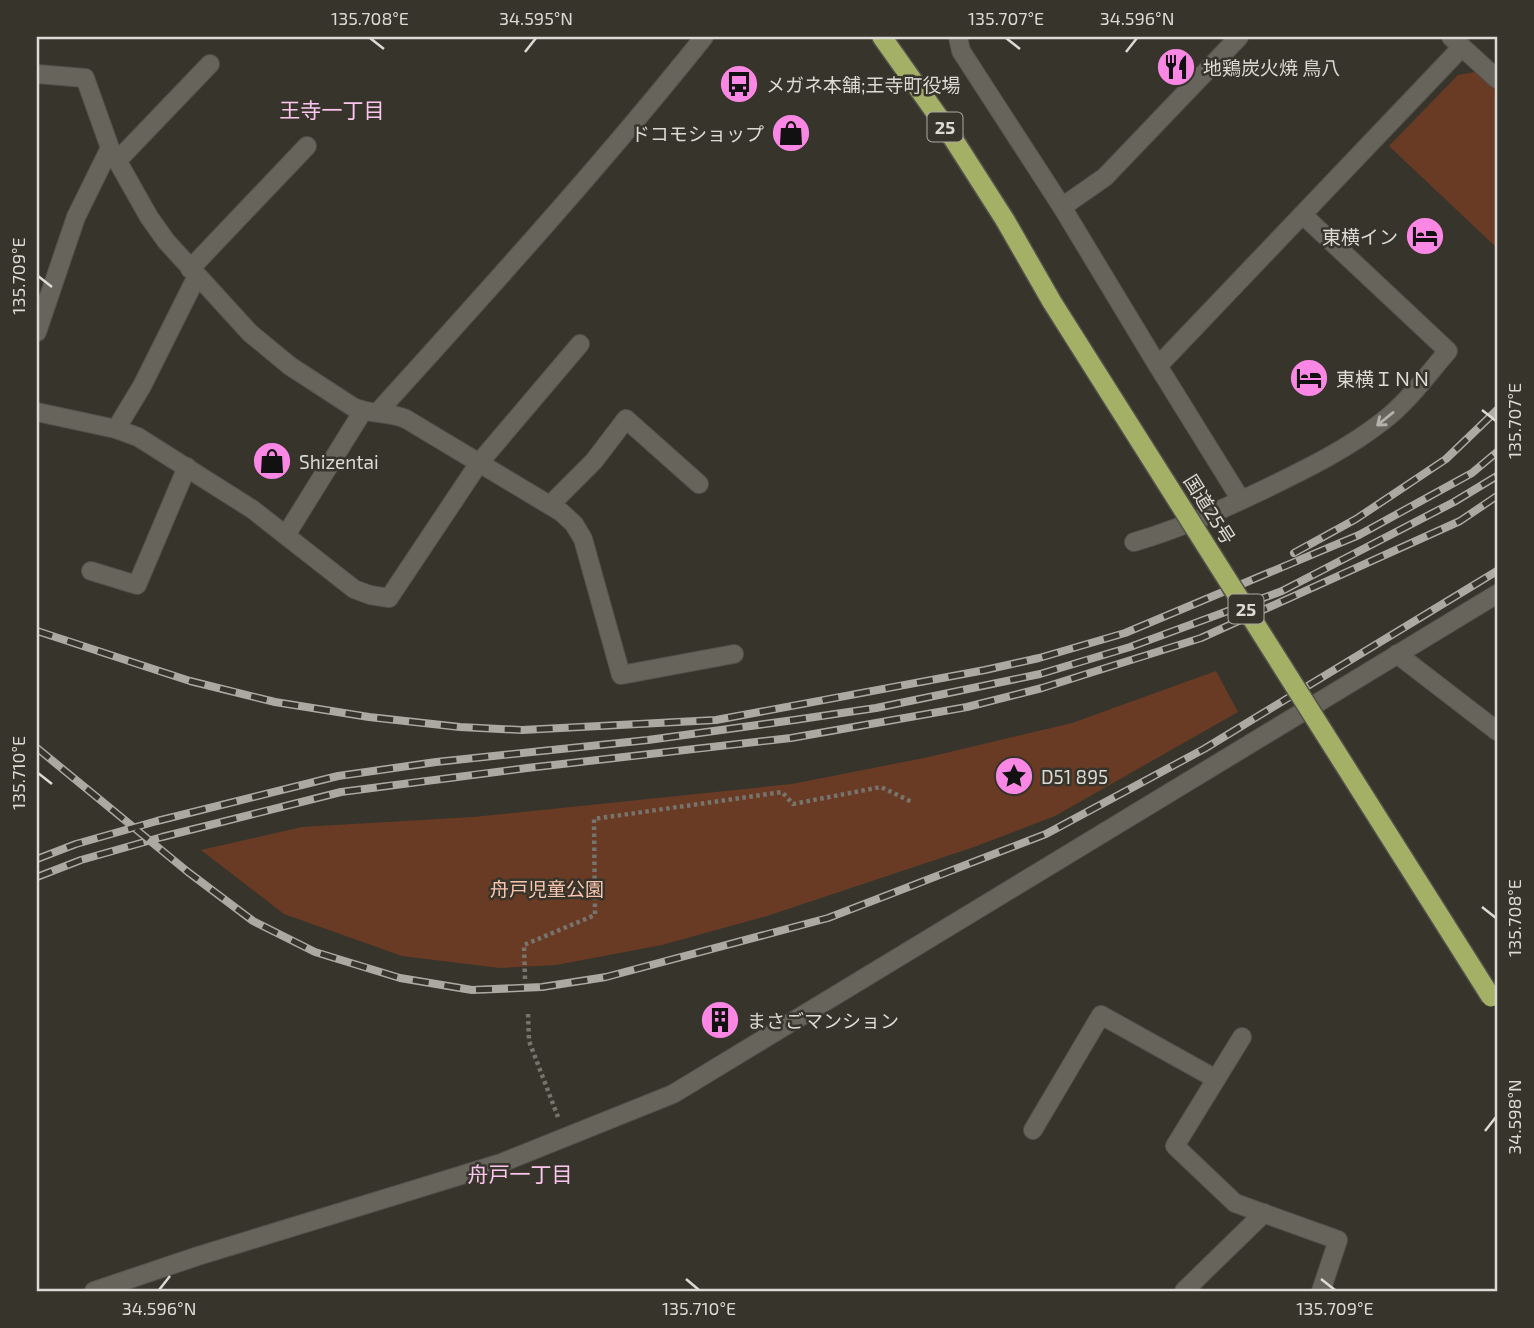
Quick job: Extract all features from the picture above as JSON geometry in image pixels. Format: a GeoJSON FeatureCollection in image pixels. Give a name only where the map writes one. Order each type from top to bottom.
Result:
{"type":"FeatureCollection","features":[{"type":"Feature","properties":{"kind":"highway","name":"国道25号"},"geometry":{"type":"LineString","coordinates":[[882,37],[945,126],[1052,302],[1494,1002]]}},
{"type":"Feature","properties":{"kind":"street"},"geometry":{"type":"LineString","coordinates":[[286,535],[370,412],[636,121],[704,37]]}},
{"type":"Feature","properties":{"kind":"street"},"geometry":{"type":"LineString","coordinates":[[958,37],[961,51],[1062,207],[1241,500]]}},
{"type":"Feature","properties":{"kind":"street"},"geometry":{"type":"LineString","coordinates":[[1062,207],[1105,177],[1239,37]]}},
{"type":"Feature","properties":{"kind":"street"},"geometry":{"type":"LineString","coordinates":[[1158,366],[1303,215],[1457,42],[1497,79]]}},
{"type":"Feature","properties":{"kind":"street"},"geometry":{"type":"LineString","coordinates":[[37,332],[76,217],[113,155],[210,64]]}},
{"type":"Feature","properties":{"kind":"street"},"geometry":{"type":"LineString","coordinates":[[37,74],[85,78],[113,155],[149,217],[194,272],[267,348],[290,366],[370,412],[391,413],[406,419],[550,505],[574,524],[583,539],[621,675],[734,654]]}},
{"type":"Feature","properties":{"kind":"street"},"geometry":{"type":"LineString","coordinates":[[116,429],[142,386],[194,272],[307,146]]}},
{"type":"Feature","properties":{"kind":"street"},"geometry":{"type":"LineString","coordinates":[[1135,542],[1166,533],[1327,458],[1401,406],[1448,351],[1303,215]]}},
{"type":"Feature","properties":{"kind":"street"},"geometry":{"type":"LineString","coordinates":[[37,412],[116,429],[138,437],[252,509],[354,589],[389,598],[479,463],[580,344]]}},
{"type":"Feature","properties":{"kind":"street"},"geometry":{"type":"LineString","coordinates":[[550,505],[594,461],[626,419],[699,484]]}},
{"type":"Feature","properties":{"kind":"street"},"geometry":{"type":"LineString","coordinates":[[91,572],[136,585],[187,467]]}},
{"type":"Feature","properties":{"kind":"street"},"geometry":{"type":"LineString","coordinates":[[94,1291],[198,1256],[501,1163],[673,1094],[1497,594]]}},
{"type":"Feature","properties":{"kind":"street"},"geometry":{"type":"LineString","coordinates":[[1397,654],[1497,731]]}},
{"type":"Feature","properties":{"kind":"street"},"geometry":{"type":"LineString","coordinates":[[1033,1130],[1101,1015],[1216,1079]]}},
{"type":"Feature","properties":{"kind":"street"},"geometry":{"type":"LineString","coordinates":[[1242,1037],[1175,1146],[1235,1203],[1338,1240],[1321,1291]]}},
{"type":"Feature","properties":{"kind":"street"},"geometry":{"type":"LineString","coordinates":[[1184,1291],[1264,1213]]}},
{"type":"Feature","properties":{"kind":"path"},"geometry":{"type":"LineString","coordinates":[[525,979],[524,945],[595,915],[594,819],[782,792],[793,804],[881,787],[912,802]]}},
{"type":"Feature","properties":{"kind":"path"},"geometry":{"type":"LineString","coordinates":[[528,1014],[528,1041],[566,1138]]}},
{"type":"Feature","properties":{"kind":"green space"},"geometry":{"type":"Polygon","coordinates":[[[1475,72],[1497,92],[1497,248],[1389,146],[1458,75],[1475,72]]]}},
{"type":"Feature","properties":{"kind":"green space","name":"舟戸児童公園"},"geometry":{"type":"Polygon","coordinates":[[[1216,671],[1238,712],[1055,816],[974,847],[767,916],[662,945],[556,965],[500,968],[402,956],[284,914],[201,850],[302,827],[473,817],[792,784],[929,757],[1072,723],[1216,671]]]}},
{"type":"Feature","properties":{"kind":"railway"},"geometry":{"type":"LineString","coordinates":[[1294,553],[1356,519],[1446,459],[1497,410]]}},
{"type":"Feature","properties":{"kind":"railway"},"geometry":{"type":"LineString","coordinates":[[37,631],[190,681],[275,702],[369,717],[460,727],[522,730],[716,720],[985,670],[1039,658],[1125,633],[1359,535],[1472,473],[1497,452]]}},
{"type":"Feature","properties":{"kind":"railway"},"geometry":{"type":"LineString","coordinates":[[37,859],[76,844],[157,821],[338,776],[794,720],[876,708],[1040,674],[1130,647],[1282,591],[1454,502],[1497,476]]}},
{"type":"Feature","properties":{"kind":"railway"},"geometry":{"type":"LineString","coordinates":[[37,877],[81,860],[162,837],[341,792],[791,738],[967,707],[1042,688],[1201,638],[1460,521],[1497,496]]}},
{"type":"Feature","properties":{"kind":"railway"},"geometry":{"type":"LineString","coordinates":[[37,748],[188,872],[253,921],[315,952],[400,978],[472,990],[542,987],[606,977],[828,918],[1046,834],[1204,749],[1497,571]]}},
{"type":"Feature","properties":{"kind":"place","name":"地鶏炭火焼 鳥八"},"geometry":{"type":"Point","coordinates":[1176,67]}},
{"type":"Feature","properties":{"kind":"place","name":"メガネ本舗;王寺町役場"},"geometry":{"type":"Point","coordinates":[739,84]}},
{"type":"Feature","properties":{"kind":"place","name":"ドコモショップ"},"geometry":{"type":"Point","coordinates":[791,133]}},
{"type":"Feature","properties":{"kind":"place","name":"東横イン"},"geometry":{"type":"Point","coordinates":[1425,236]}},
{"type":"Feature","properties":{"kind":"place","name":"東横ＩＮＮ"},"geometry":{"type":"Point","coordinates":[1309,378]}},
{"type":"Feature","properties":{"kind":"place","name":"Shizentai"},"geometry":{"type":"Point","coordinates":[272,461]}},
{"type":"Feature","properties":{"kind":"place","name":"D51 895"},"geometry":{"type":"Point","coordinates":[1014,776]}},
{"type":"Feature","properties":{"kind":"place","name":"まさごマンション"},"geometry":{"type":"Point","coordinates":[720,1020]}},
{"type":"Feature","properties":{"kind":"district","name":"王寺一丁目"},"geometry":{"type":"Point","coordinates":[332,109]}},
{"type":"Feature","properties":{"kind":"district","name":"舟戸一丁目"},"geometry":{"type":"Point","coordinates":[520,1173]}}]}
